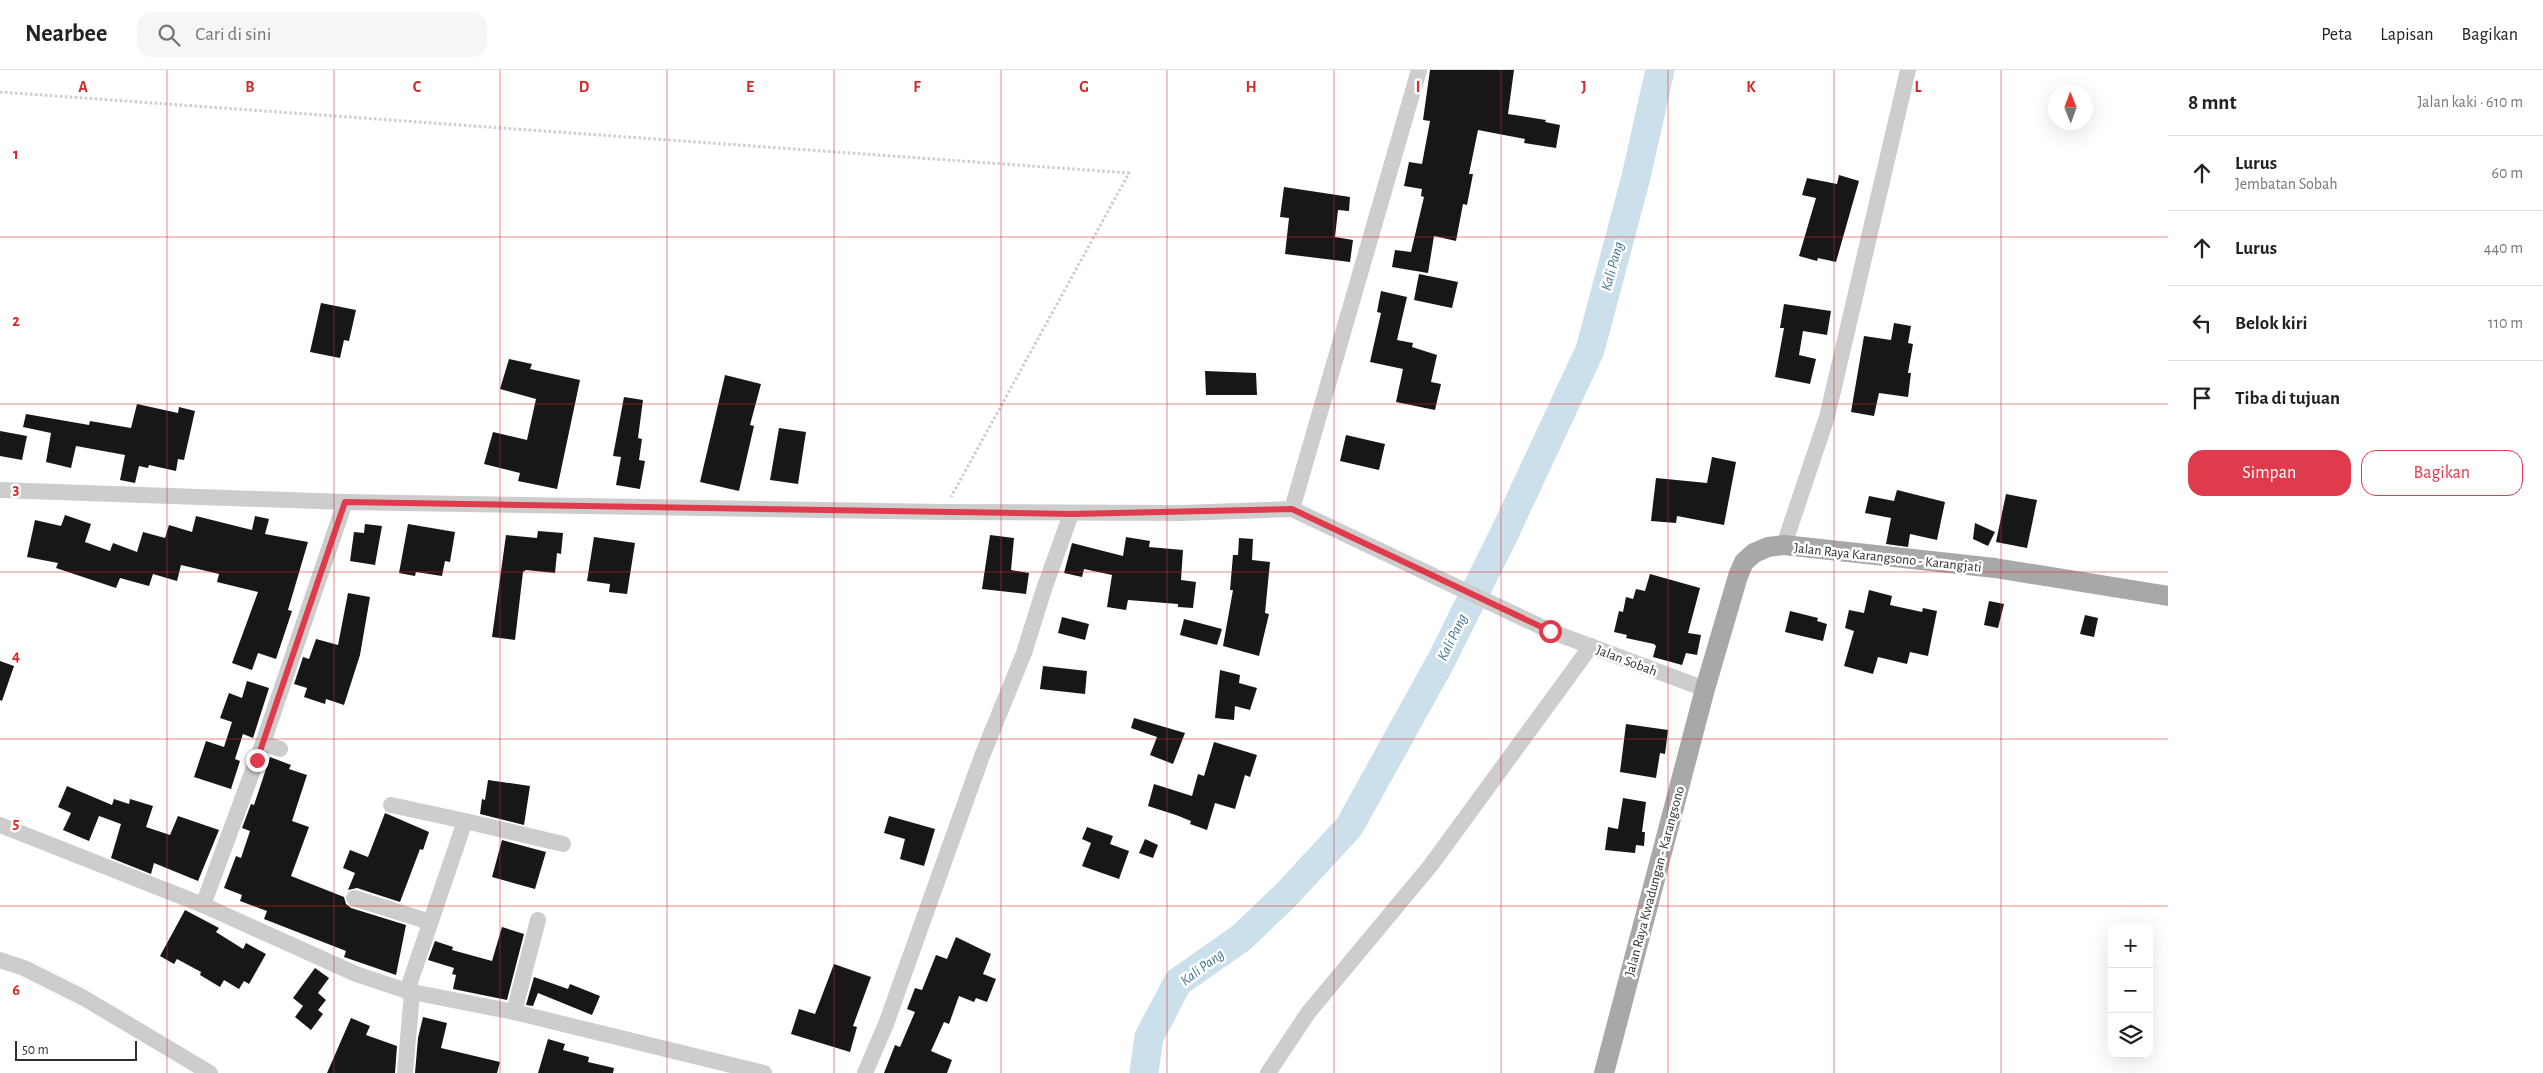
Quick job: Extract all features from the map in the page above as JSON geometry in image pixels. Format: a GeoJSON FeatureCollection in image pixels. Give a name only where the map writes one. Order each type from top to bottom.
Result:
{"type":"FeatureCollection","features":[{"type":"Feature","properties":{"kind":"main road","name":"Jalan Raya Karangsono - Karangjati"},"geometry":{"type":"LineString","coordinates":[[1705,689],[1744,562],[1748,557],[1760,550],[1784,545],[1995,568],[2168,596]]}},
{"type":"Feature","properties":{"kind":"main road","name":"Jalan Raya Kwadungan - Karangsono"},"geometry":{"type":"LineString","coordinates":[[1604,1073],[1705,689]]}},
{"type":"Feature","properties":{"kind":"street"},"geometry":{"type":"LineString","coordinates":[[0,490],[345,502],[1072,514],[1292,509],[1419,70]]}},
{"type":"Feature","properties":{"kind":"street"},"geometry":{"type":"LineString","coordinates":[[1784,545],[1827,417],[1908,70]]}},
{"type":"Feature","properties":{"kind":"street"},"geometry":{"type":"LineString","coordinates":[[203,905],[263,743],[345,502]]}},
{"type":"Feature","properties":{"kind":"street","name":"Jalan Sobah"},"geometry":{"type":"LineString","coordinates":[[1292,509],[1413,568],[1550,631],[1705,689]]}},
{"type":"Feature","properties":{"kind":"street"},"geometry":{"type":"LineString","coordinates":[[866,1073],[886,1024],[982,756],[1024,653],[1044,589],[1072,514]]}},
{"type":"Feature","properties":{"kind":"street"},"geometry":{"type":"LineString","coordinates":[[1268,1073],[1308,1013],[1431,865],[1592,646]]}},
{"type":"Feature","properties":{"kind":"street"},"geometry":{"type":"LineString","coordinates":[[263,743],[280,749]]}},
{"type":"Feature","properties":{"kind":"street"},"geometry":{"type":"LineString","coordinates":[[391,806],[563,844]]}},
{"type":"Feature","properties":{"kind":"street"},"geometry":{"type":"LineString","coordinates":[[405,1073],[409,992],[430,922],[465,822]]}},
{"type":"Feature","properties":{"kind":"street"},"geometry":{"type":"LineString","coordinates":[[0,825],[203,905],[356,974],[409,992],[514,1012],[764,1073]]}},
{"type":"Feature","properties":{"kind":"street"},"geometry":{"type":"LineString","coordinates":[[354,898],[430,922]]}},
{"type":"Feature","properties":{"kind":"street"},"geometry":{"type":"LineString","coordinates":[[514,1012],[538,920]]}},
{"type":"Feature","properties":{"kind":"street"},"geometry":{"type":"LineString","coordinates":[[0,960],[24,968],[84,998],[210,1073]]}},
{"type":"Feature","properties":{"kind":"path"},"geometry":{"type":"LineString","coordinates":[[0,92],[1129,173],[943,512]]}},
{"type":"Feature","properties":{"kind":"building"},"geometry":{"type":"Polygon","coordinates":[[[1430,70],[1514,70],[1508,114],[1546,120],[1545,122],[1560,125],[1556,148],[1524,143],[1525,139],[1478,130],[1469,174],[1473,174],[1467,205],[1463,204],[1456,241],[1434,236],[1428,273],[1392,267],[1395,250],[1411,252],[1424,197],[1421,196],[1422,189],[1404,186],[1409,162],[1422,164],[1430,121],[1423,120],[1430,70]]]}},
{"type":"Feature","properties":{"kind":"building"},"geometry":{"type":"Polygon","coordinates":[[[1839,175],[1859,181],[1836,262],[1818,258],[1817,261],[1799,256],[1816,198],[1802,195],[1807,178],[1837,184],[1839,175]]]}},
{"type":"Feature","properties":{"kind":"building"},"geometry":{"type":"Polygon","coordinates":[[[1284,187],[1350,197],[1349,211],[1338,210],[1335,237],[1353,240],[1350,262],[1285,254],[1289,218],[1280,217],[1284,187]]]}},
{"type":"Feature","properties":{"kind":"building"},"geometry":{"type":"Polygon","coordinates":[[[1419,274],[1458,282],[1452,308],[1414,300],[1419,274]]]}},
{"type":"Feature","properties":{"kind":"building"},"geometry":{"type":"Polygon","coordinates":[[[1381,291],[1407,297],[1397,340],[1413,343],[1412,347],[1437,355],[1431,382],[1441,384],[1435,410],[1396,402],[1403,369],[1370,362],[1381,313],[1377,312],[1381,291]]]}},
{"type":"Feature","properties":{"kind":"building"},"geometry":{"type":"Polygon","coordinates":[[[321,303],[356,310],[349,341],[344,340],[340,358],[310,352],[321,303]]]}},
{"type":"Feature","properties":{"kind":"building"},"geometry":{"type":"Polygon","coordinates":[[[1784,304],[1831,311],[1827,335],[1803,331],[1799,355],[1816,359],[1810,384],[1775,377],[1784,328],[1780,328],[1784,304]]]}},
{"type":"Feature","properties":{"kind":"building"},"geometry":{"type":"Polygon","coordinates":[[[1894,323],[1911,326],[1908,343],[1913,344],[1908,373],[1911,373],[1908,397],[1879,393],[1874,416],[1851,412],[1864,336],[1891,340],[1894,323]]]}},
{"type":"Feature","properties":{"kind":"building"},"geometry":{"type":"Polygon","coordinates":[[[509,359],[532,364],[530,369],[580,380],[557,489],[518,481],[520,473],[484,464],[493,432],[527,440],[536,399],[500,389],[509,359]]]}},
{"type":"Feature","properties":{"kind":"building"},"geometry":{"type":"Polygon","coordinates":[[[1205,371],[1256,373],[1257,395],[1206,395],[1205,371]]]}},
{"type":"Feature","properties":{"kind":"building"},"geometry":{"type":"Polygon","coordinates":[[[725,375],[761,384],[750,425],[754,426],[739,491],[700,482],[725,375]]]}},
{"type":"Feature","properties":{"kind":"building"},"geometry":{"type":"Polygon","coordinates":[[[624,397],[643,400],[638,438],[642,439],[639,460],[645,461],[640,489],[616,485],[621,457],[613,456],[624,397]]]}},
{"type":"Feature","properties":{"kind":"building"},"geometry":{"type":"Polygon","coordinates":[[[137,404],[178,413],[179,407],[195,411],[184,460],[178,459],[176,471],[149,465],[148,468],[139,466],[135,483],[120,480],[125,455],[76,446],[71,468],[46,462],[51,433],[23,427],[26,414],[89,425],[90,421],[131,428],[137,404]]]}},
{"type":"Feature","properties":{"kind":"building"},"geometry":{"type":"Polygon","coordinates":[[[779,428],[806,432],[798,484],[770,480],[779,428]]]}},
{"type":"Feature","properties":{"kind":"building"},"geometry":{"type":"Polygon","coordinates":[[[0,431],[27,436],[22,460],[0,456],[0,431]]]}},
{"type":"Feature","properties":{"kind":"building"},"geometry":{"type":"Polygon","coordinates":[[[1346,435],[1385,444],[1379,470],[1340,461],[1346,435]]]}},
{"type":"Feature","properties":{"kind":"building"},"geometry":{"type":"Polygon","coordinates":[[[1712,457],[1736,462],[1724,525],[1677,516],[1676,523],[1651,521],[1656,478],[1707,483],[1712,457]]]}},
{"type":"Feature","properties":{"kind":"building"},"geometry":{"type":"Polygon","coordinates":[[[1897,490],[1945,502],[1937,540],[1910,534],[1908,547],[1886,544],[1891,518],[1865,513],[1869,496],[1894,501],[1897,490]]]}},
{"type":"Feature","properties":{"kind":"building"},"geometry":{"type":"Polygon","coordinates":[[[2006,494],[2037,500],[2027,548],[1996,542],[2006,494]]]}},
{"type":"Feature","properties":{"kind":"building"},"geometry":{"type":"Polygon","coordinates":[[[65,515],[91,524],[85,542],[110,551],[113,543],[137,552],[143,532],[165,538],[169,525],[192,532],[196,516],[252,530],[255,516],[269,519],[265,534],[308,542],[288,610],[292,611],[276,659],[258,653],[252,670],[232,663],[258,592],[217,582],[219,574],[181,565],[177,581],[153,574],[149,586],[120,578],[116,588],[56,568],[58,563],[27,557],[35,520],[61,526],[65,515]]]}},
{"type":"Feature","properties":{"kind":"building"},"geometry":{"type":"Polygon","coordinates":[[[1975,523],[1995,532],[1988,546],[1973,539],[1975,523]]]}},
{"type":"Feature","properties":{"kind":"building"},"geometry":{"type":"Polygon","coordinates":[[[365,524],[382,526],[375,565],[350,561],[354,532],[364,533],[365,524]]]}},
{"type":"Feature","properties":{"kind":"building"},"geometry":{"type":"Polygon","coordinates":[[[408,524],[455,532],[450,562],[445,561],[442,576],[416,572],[415,576],[399,573],[408,524]]]}},
{"type":"Feature","properties":{"kind":"building"},"geometry":{"type":"Polygon","coordinates":[[[538,531],[563,533],[561,554],[557,553],[555,573],[526,570],[523,572],[515,640],[492,637],[506,535],[537,538],[538,531]]]}},
{"type":"Feature","properties":{"kind":"building"},"geometry":{"type":"Polygon","coordinates":[[[990,535],[1014,538],[1011,570],[1029,573],[1026,594],[982,589],[990,535]]]}},
{"type":"Feature","properties":{"kind":"building"},"geometry":{"type":"Polygon","coordinates":[[[594,537],[635,543],[627,594],[609,592],[610,584],[587,581],[594,537]]]}},
{"type":"Feature","properties":{"kind":"building"},"geometry":{"type":"Polygon","coordinates":[[[1126,537],[1150,541],[1149,547],[1183,550],[1181,580],[1196,582],[1193,608],[1178,607],[1178,604],[1128,600],[1126,610],[1107,607],[1112,575],[1084,569],[1082,577],[1064,573],[1072,543],[1123,556],[1126,537]]]}},
{"type":"Feature","properties":{"kind":"building"},"geometry":{"type":"Polygon","coordinates":[[[1239,538],[1253,539],[1252,560],[1270,562],[1265,613],[1269,614],[1259,656],[1223,646],[1233,590],[1230,590],[1233,555],[1238,555],[1239,538]]]}},
{"type":"Feature","properties":{"kind":"building"},"geometry":{"type":"Polygon","coordinates":[[[1650,574],[1700,588],[1688,633],[1701,635],[1697,655],[1686,653],[1682,665],[1653,657],[1656,646],[1654,644],[1626,638],[1627,635],[1614,632],[1619,611],[1623,612],[1626,597],[1633,599],[1636,589],[1645,591],[1650,574]]]}},
{"type":"Feature","properties":{"kind":"building"},"geometry":{"type":"Polygon","coordinates":[[[1869,590],[1892,596],[1890,605],[1922,612],[1923,608],[1937,611],[1928,656],[1910,652],[1907,664],[1878,657],[1873,674],[1844,666],[1854,631],[1845,628],[1849,610],[1864,613],[1869,590]]]}},
{"type":"Feature","properties":{"kind":"building"},"geometry":{"type":"Polygon","coordinates":[[[348,593],[370,597],[360,655],[344,705],[326,699],[325,704],[304,697],[307,688],[294,684],[303,657],[309,659],[316,639],[338,645],[348,593]]]}},
{"type":"Feature","properties":{"kind":"building"},"geometry":{"type":"Polygon","coordinates":[[[1989,601],[2004,604],[1998,628],[1984,625],[1989,601]]]}},
{"type":"Feature","properties":{"kind":"building"},"geometry":{"type":"Polygon","coordinates":[[[1790,611],[1818,618],[1817,621],[1827,624],[1823,641],[1785,632],[1790,611]]]}},
{"type":"Feature","properties":{"kind":"building"},"geometry":{"type":"Polygon","coordinates":[[[2085,615],[2098,618],[2094,637],[2080,634],[2085,615]]]}},
{"type":"Feature","properties":{"kind":"building"},"geometry":{"type":"Polygon","coordinates":[[[1062,617],[1089,624],[1085,640],[1058,633],[1062,617]]]}},
{"type":"Feature","properties":{"kind":"building"},"geometry":{"type":"Polygon","coordinates":[[[1184,619],[1222,629],[1217,645],[1180,635],[1184,619]]]}},
{"type":"Feature","properties":{"kind":"building"},"geometry":{"type":"Polygon","coordinates":[[[0,661],[14,666],[2,701],[0,700],[0,661]]]}},
{"type":"Feature","properties":{"kind":"building"},"geometry":{"type":"Polygon","coordinates":[[[1043,666],[1087,671],[1085,694],[1040,689],[1043,666]]]}},
{"type":"Feature","properties":{"kind":"building"},"geometry":{"type":"Polygon","coordinates":[[[1220,670],[1240,675],[1239,683],[1257,688],[1250,710],[1235,706],[1234,720],[1215,718],[1220,670]]]}},
{"type":"Feature","properties":{"kind":"building"},"geometry":{"type":"Polygon","coordinates":[[[247,681],[269,688],[253,738],[243,734],[235,759],[240,761],[231,789],[194,777],[206,741],[224,747],[232,722],[220,718],[229,693],[242,698],[247,681]]]}},
{"type":"Feature","properties":{"kind":"building"},"geometry":{"type":"Polygon","coordinates":[[[1134,718],[1185,733],[1173,764],[1150,755],[1157,737],[1131,728],[1134,718]]]}},
{"type":"Feature","properties":{"kind":"building"},"geometry":{"type":"Polygon","coordinates":[[[1626,724],[1668,730],[1665,754],[1660,753],[1656,778],[1620,772],[1626,724]]]}},
{"type":"Feature","properties":{"kind":"building"},"geometry":{"type":"Polygon","coordinates":[[[1214,742],[1257,755],[1250,777],[1245,775],[1235,809],[1215,803],[1207,830],[1190,824],[1191,821],[1148,806],[1154,784],[1192,796],[1198,774],[1204,776],[1214,742]]]}},
{"type":"Feature","properties":{"kind":"building"},"geometry":{"type":"Polygon","coordinates":[[[270,757],[291,765],[289,769],[307,775],[292,821],[309,827],[291,876],[344,897],[346,904],[351,908],[406,925],[396,975],[344,957],[346,951],[264,919],[267,911],[240,901],[242,895],[224,888],[236,856],[241,858],[250,831],[242,828],[251,804],[254,805],[270,757]]]}},
{"type":"Feature","properties":{"kind":"building"},"geometry":{"type":"Polygon","coordinates":[[[488,780],[530,786],[524,825],[480,814],[482,799],[485,800],[488,780]]]}},
{"type":"Feature","properties":{"kind":"building"},"geometry":{"type":"Polygon","coordinates":[[[67,786],[112,805],[114,799],[129,804],[130,799],[153,806],[146,827],[170,835],[178,816],[219,830],[198,881],[154,863],[151,874],[111,858],[121,824],[99,816],[89,841],[63,830],[71,813],[58,807],[67,786]]]}},
{"type":"Feature","properties":{"kind":"building"},"geometry":{"type":"Polygon","coordinates":[[[1623,798],[1646,802],[1642,832],[1645,832],[1644,846],[1636,845],[1635,853],[1605,850],[1608,827],[1618,829],[1623,798]]]}},
{"type":"Feature","properties":{"kind":"building"},"geometry":{"type":"Polygon","coordinates":[[[385,813],[429,832],[423,850],[420,849],[400,902],[357,888],[348,890],[355,873],[343,868],[350,850],[368,857],[385,813]]]}},
{"type":"Feature","properties":{"kind":"building"},"geometry":{"type":"Polygon","coordinates":[[[889,816],[935,829],[924,866],[900,859],[905,839],[884,833],[889,816]]]}},
{"type":"Feature","properties":{"kind":"building"},"geometry":{"type":"Polygon","coordinates":[[[1087,827],[1113,836],[1110,844],[1129,851],[1119,879],[1082,866],[1091,843],[1082,839],[1087,827]]]}},
{"type":"Feature","properties":{"kind":"building"},"geometry":{"type":"Polygon","coordinates":[[[1145,839],[1158,845],[1153,858],[1139,853],[1145,839]]]}},
{"type":"Feature","properties":{"kind":"building"},"geometry":{"type":"Polygon","coordinates":[[[502,840],[546,852],[535,889],[492,877],[502,840]]]}},
{"type":"Feature","properties":{"kind":"building"},"geometry":{"type":"Polygon","coordinates":[[[185,910],[219,928],[216,932],[243,949],[246,943],[266,954],[249,984],[244,981],[239,989],[224,980],[220,987],[200,975],[201,972],[177,959],[174,964],[160,956],[185,910]]]}},
{"type":"Feature","properties":{"kind":"building"},"geometry":{"type":"Polygon","coordinates":[[[502,927],[524,934],[507,1000],[453,989],[456,975],[452,974],[454,968],[428,960],[435,941],[453,947],[452,950],[492,961],[502,927]]]}},
{"type":"Feature","properties":{"kind":"building"},"geometry":{"type":"Polygon","coordinates":[[[956,937],[991,954],[983,974],[996,979],[987,1002],[976,998],[974,1002],[959,996],[949,1024],[944,1022],[931,1051],[952,1060],[947,1073],[884,1073],[895,1045],[900,1047],[915,1012],[907,1009],[915,988],[922,990],[936,955],[947,959],[956,937]]]}},
{"type":"Feature","properties":{"kind":"building"},"geometry":{"type":"Polygon","coordinates":[[[834,964],[871,977],[853,1026],[857,1027],[850,1052],[791,1034],[799,1009],[815,1014],[834,964]]]}},
{"type":"Feature","properties":{"kind":"building"},"geometry":{"type":"Polygon","coordinates":[[[315,968],[329,978],[318,993],[326,1000],[318,1010],[323,1014],[311,1030],[295,1017],[303,1006],[293,998],[315,968]]]}},
{"type":"Feature","properties":{"kind":"building"},"geometry":{"type":"Polygon","coordinates":[[[534,977],[568,989],[570,984],[600,996],[592,1015],[538,993],[533,1006],[526,1005],[534,977]]]}},
{"type":"Feature","properties":{"kind":"building"},"geometry":{"type":"Polygon","coordinates":[[[423,1017],[447,1023],[441,1048],[500,1062],[497,1073],[415,1073],[418,1038],[423,1017]]]}},
{"type":"Feature","properties":{"kind":"building"},"geometry":{"type":"Polygon","coordinates":[[[351,1018],[370,1026],[366,1035],[397,1046],[395,1073],[327,1073],[351,1018]]]}},
{"type":"Feature","properties":{"kind":"building"},"geometry":{"type":"Polygon","coordinates":[[[548,1039],[565,1044],[563,1050],[589,1057],[588,1062],[614,1068],[613,1073],[538,1073],[548,1039]]]}},
{"type":"Feature","properties":{"kind":"waterway","name":"Kali Pang"},"geometry":{"type":"LineString","coordinates":[[1144,1073],[1149,1037],[1178,982],[1241,938],[1285,896],[1349,827],[1441,661],[1505,532],[1590,350],[1636,177],[1660,70]]}},
{"type":"Feature","properties":{"kind":"route"},"geometry":{"type":"LineString","coordinates":[[257,760],[345,502],[1072,514],[1292,509],[1413,568],[1550,631]]}}]}
